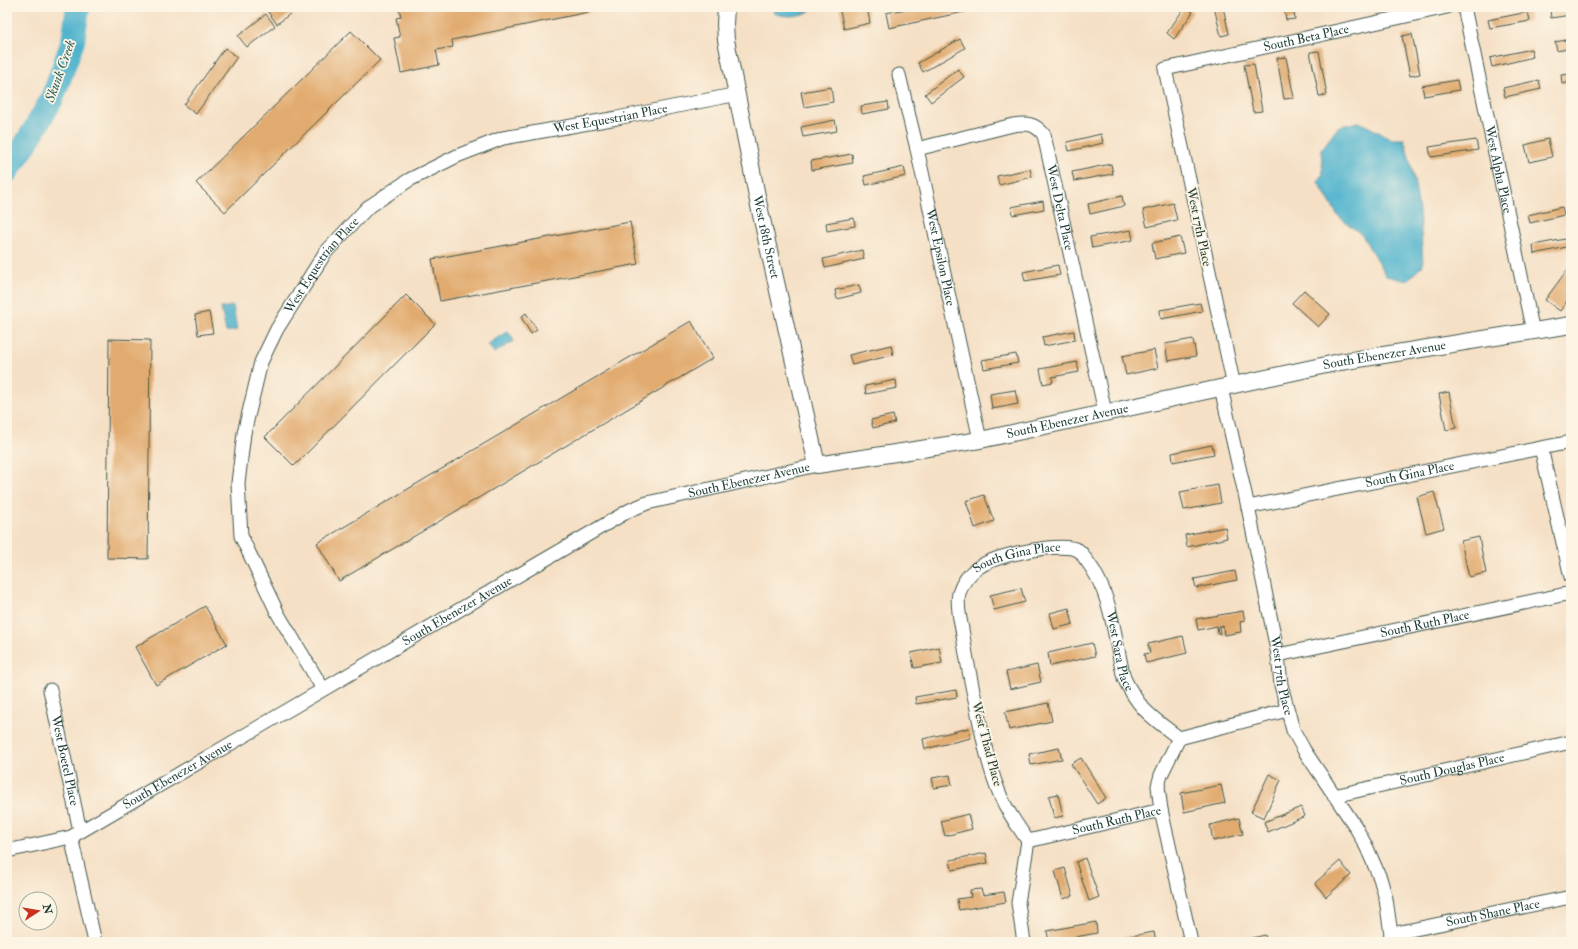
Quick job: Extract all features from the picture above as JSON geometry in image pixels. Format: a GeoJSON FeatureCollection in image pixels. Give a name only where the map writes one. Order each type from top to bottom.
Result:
{"type":"FeatureCollection","features":[{"type":"Feature","properties":{"kind":"street","name":"West 18th Street"},"geometry":{"type":"LineString","coordinates":[[726,7],[726,40],[738,94],[759,206],[817,465]]}},
{"type":"Feature","properties":{"kind":"street","name":"South Beta Place"},"geometry":{"type":"LineString","coordinates":[[1165,69],[1447,7]]}},
{"type":"Feature","properties":{"kind":"street","name":"West Alpha Place"},"geometry":{"type":"LineString","coordinates":[[1464,7],[1533,332]]}},
{"type":"Feature","properties":{"kind":"street","name":"West 17th Place"},"geometry":{"type":"LineString","coordinates":[[1165,69],[1228,387],[1248,507],[1278,655],[1281,685],[1287,710],[1293,730],[1304,750],[1358,832],[1380,878],[1386,899],[1391,938]]}},
{"type":"Feature","properties":{"kind":"street","name":"West Epsilon Place"},"geometry":{"type":"LineString","coordinates":[[899,75],[917,149],[980,440]]}},
{"type":"Feature","properties":{"kind":"street","name":"West Equestrian Place"},"geometry":{"type":"LineString","coordinates":[[323,690],[278,614],[241,536],[238,483],[244,433],[261,362],[277,329],[324,253],[368,208],[409,180],[457,156],[503,138],[617,118],[738,94]]}},
{"type":"Feature","properties":{"kind":"street","name":"West Delta Place"},"geometry":{"type":"LineString","coordinates":[[917,149],[1013,125],[1027,123],[1040,129],[1044,135],[1105,412]]}},
{"type":"Feature","properties":{"kind":"street","name":"South Ebenezer Avenue"},"geometry":{"type":"LineString","coordinates":[[7,851],[76,834],[630,510],[647,503],[817,465],[980,440],[1340,362],[1571,325]]}},
{"type":"Feature","properties":{"kind":"street","name":"South Gina Place"},"geometry":{"type":"LineString","coordinates":[[1248,507],[1571,442]]}},
{"type":"Feature","properties":{"kind":"street"},"geometry":{"type":"LineString","coordinates":[[1541,448],[1571,577]]}},
{"type":"Feature","properties":{"kind":"street","name":"South Gina Place"},"geometry":{"type":"LineString","coordinates":[[962,586],[967,577],[985,563],[1010,555],[1061,546],[1079,550]]}},
{"type":"Feature","properties":{"kind":"street","name":"West Sara Place"},"geometry":{"type":"LineString","coordinates":[[1079,550],[1093,569],[1105,591],[1124,678],[1129,689],[1142,708],[1159,724],[1179,738]]}},
{"type":"Feature","properties":{"kind":"street","name":"West Thad Place"},"geometry":{"type":"LineString","coordinates":[[962,586],[959,595],[960,617],[965,653],[983,739],[1001,797],[1009,814],[1028,840]]}},
{"type":"Feature","properties":{"kind":"street","name":"South Ruth Place"},"geometry":{"type":"LineString","coordinates":[[1278,655],[1571,593]]}},
{"type":"Feature","properties":{"kind":"street","name":"West Boetel Place"},"geometry":{"type":"LineString","coordinates":[[50,690],[95,942]]}},
{"type":"Feature","properties":{"kind":"street"},"geometry":{"type":"LineString","coordinates":[[1179,738],[1287,710]]}},
{"type":"Feature","properties":{"kind":"street","name":"South Ruth Place"},"geometry":{"type":"LineString","coordinates":[[1028,840],[1162,810],[1158,786],[1166,763],[1179,738]]}},
{"type":"Feature","properties":{"kind":"street","name":"South Douglas Place"},"geometry":{"type":"LineString","coordinates":[[1334,796],[1571,742]]}},
{"type":"Feature","properties":{"kind":"street"},"geometry":{"type":"LineString","coordinates":[[1162,810],[1191,942]]}},
{"type":"Feature","properties":{"kind":"street"},"geometry":{"type":"LineString","coordinates":[[1024,942],[1018,903],[1028,840]]}},
{"type":"Feature","properties":{"kind":"street","name":"South Shane Place"},"geometry":{"type":"LineString","coordinates":[[1391,938],[1571,897]]}},
{"type":"Feature","properties":{"kind":"water"},"geometry":{"type":"Polygon","coordinates":[[[772,7],[814,7],[801,15],[784,16],[774,13],[772,7]]]}},
{"type":"Feature","properties":{"kind":"water"},"geometry":{"type":"Polygon","coordinates":[[[1359,122],[1392,139],[1404,139],[1418,201],[1423,265],[1407,281],[1386,276],[1362,235],[1338,216],[1318,182],[1323,174],[1321,150],[1339,126],[1359,122]]]}},
{"type":"Feature","properties":{"kind":"water"},"geometry":{"type":"Polygon","coordinates":[[[233,306],[237,330],[226,332],[221,308],[233,306]]]}},
{"type":"Feature","properties":{"kind":"water"},"geometry":{"type":"Polygon","coordinates":[[[508,331],[514,341],[494,353],[488,344],[508,331]]]}},
{"type":"Feature","properties":{"kind":"building"},"geometry":{"type":"Polygon","coordinates":[[[275,7],[299,7],[277,24],[268,12],[275,7]]]}},
{"type":"Feature","properties":{"kind":"building"},"geometry":{"type":"Polygon","coordinates":[[[399,7],[608,8],[452,40],[453,47],[436,50],[439,65],[401,73],[394,38],[400,37],[396,18],[401,17],[399,7]]]}},
{"type":"Feature","properties":{"kind":"building"},"geometry":{"type":"Polygon","coordinates":[[[839,7],[867,7],[870,23],[844,29],[839,7]]]}},
{"type":"Feature","properties":{"kind":"building"},"geometry":{"type":"Polygon","coordinates":[[[915,7],[977,7],[978,9],[889,28],[886,13],[915,7]]]}},
{"type":"Feature","properties":{"kind":"building"},"geometry":{"type":"Polygon","coordinates":[[[1185,7],[1193,12],[1174,39],[1167,33],[1185,7]]]}},
{"type":"Feature","properties":{"kind":"building"},"geometry":{"type":"Polygon","coordinates":[[[1214,7],[1223,7],[1229,34],[1221,36],[1214,7]]]}},
{"type":"Feature","properties":{"kind":"building"},"geometry":{"type":"Polygon","coordinates":[[[1284,7],[1293,7],[1295,19],[1286,20],[1284,7]]]}},
{"type":"Feature","properties":{"kind":"building"},"geometry":{"type":"Polygon","coordinates":[[[1571,7],[1571,15],[1551,18],[1550,10],[1571,7]]]}},
{"type":"Feature","properties":{"kind":"building"},"geometry":{"type":"Polygon","coordinates":[[[1528,12],[1530,21],[1490,28],[1488,20],[1528,12]]]}},
{"type":"Feature","properties":{"kind":"building"},"geometry":{"type":"Polygon","coordinates":[[[266,14],[275,26],[247,47],[238,36],[266,14]]]}},
{"type":"Feature","properties":{"kind":"building"},"geometry":{"type":"Polygon","coordinates":[[[351,31],[380,60],[225,212],[196,183],[351,31]]]}},
{"type":"Feature","properties":{"kind":"building"},"geometry":{"type":"Polygon","coordinates":[[[1412,34],[1420,74],[1410,76],[1402,36],[1412,34]]]}},
{"type":"Feature","properties":{"kind":"building"},"geometry":{"type":"Polygon","coordinates":[[[960,39],[965,48],[923,72],[918,63],[960,39]]]}},
{"type":"Feature","properties":{"kind":"building"},"geometry":{"type":"Polygon","coordinates":[[[1571,39],[1571,48],[1557,51],[1555,42],[1571,39]]]}},
{"type":"Feature","properties":{"kind":"building"},"geometry":{"type":"Polygon","coordinates":[[[225,48],[237,57],[196,114],[184,105],[225,48]]]}},
{"type":"Feature","properties":{"kind":"building"},"geometry":{"type":"Polygon","coordinates":[[[1531,49],[1533,57],[1492,67],[1490,58],[1531,49]]]}},
{"type":"Feature","properties":{"kind":"building"},"geometry":{"type":"Polygon","coordinates":[[[1319,51],[1327,95],[1319,96],[1310,52],[1319,51]]]}},
{"type":"Feature","properties":{"kind":"building"},"geometry":{"type":"Polygon","coordinates":[[[1286,57],[1294,98],[1284,99],[1277,58],[1286,57]]]}},
{"type":"Feature","properties":{"kind":"building"},"geometry":{"type":"Polygon","coordinates":[[[1254,64],[1262,111],[1253,112],[1244,65],[1254,64]]]}},
{"type":"Feature","properties":{"kind":"building"},"geometry":{"type":"Polygon","coordinates":[[[958,69],[964,77],[931,102],[925,94],[958,69]]]}},
{"type":"Feature","properties":{"kind":"building"},"geometry":{"type":"Polygon","coordinates":[[[1571,74],[1571,82],[1562,84],[1561,75],[1571,74]]]}},
{"type":"Feature","properties":{"kind":"building"},"geometry":{"type":"Polygon","coordinates":[[[1457,80],[1459,90],[1424,96],[1422,86],[1457,80]]]}},
{"type":"Feature","properties":{"kind":"building"},"geometry":{"type":"Polygon","coordinates":[[[1539,80],[1541,89],[1505,97],[1503,88],[1539,80]]]}},
{"type":"Feature","properties":{"kind":"building"},"geometry":{"type":"Polygon","coordinates":[[[831,87],[833,102],[804,107],[801,92],[831,87]]]}},
{"type":"Feature","properties":{"kind":"building"},"geometry":{"type":"Polygon","coordinates":[[[888,102],[889,109],[862,114],[861,106],[888,102]]]}},
{"type":"Feature","properties":{"kind":"building"},"geometry":{"type":"Polygon","coordinates":[[[835,120],[837,131],[803,137],[801,127],[835,120]]]}},
{"type":"Feature","properties":{"kind":"building"},"geometry":{"type":"Polygon","coordinates":[[[1101,134],[1103,143],[1069,151],[1067,142],[1101,134]]]}},
{"type":"Feature","properties":{"kind":"building"},"geometry":{"type":"Polygon","coordinates":[[[1548,139],[1552,157],[1529,162],[1525,145],[1548,139]]]}},
{"type":"Feature","properties":{"kind":"building"},"geometry":{"type":"Polygon","coordinates":[[[1476,140],[1478,150],[1431,157],[1429,147],[1476,140]]]}},
{"type":"Feature","properties":{"kind":"building"},"geometry":{"type":"Polygon","coordinates":[[[852,154],[853,163],[812,170],[811,161],[852,154]]]}},
{"type":"Feature","properties":{"kind":"building"},"geometry":{"type":"Polygon","coordinates":[[[1111,164],[1113,174],[1074,181],[1072,172],[1111,164]]]}},
{"type":"Feature","properties":{"kind":"building"},"geometry":{"type":"Polygon","coordinates":[[[904,167],[906,176],[866,185],[864,176],[904,167]]]}},
{"type":"Feature","properties":{"kind":"building"},"geometry":{"type":"Polygon","coordinates":[[[1030,169],[1032,177],[999,185],[997,176],[1030,169]]]}},
{"type":"Feature","properties":{"kind":"building"},"geometry":{"type":"Polygon","coordinates":[[[1122,196],[1124,206],[1090,214],[1088,204],[1122,196]]]}},
{"type":"Feature","properties":{"kind":"building"},"geometry":{"type":"Polygon","coordinates":[[[1043,201],[1044,209],[1013,215],[1011,207],[1043,201]]]}},
{"type":"Feature","properties":{"kind":"building"},"geometry":{"type":"Polygon","coordinates":[[[1173,203],[1177,220],[1147,227],[1143,210],[1173,203]]]}},
{"type":"Feature","properties":{"kind":"building"},"geometry":{"type":"Polygon","coordinates":[[[1562,207],[1564,215],[1530,223],[1528,215],[1562,207]]]}},
{"type":"Feature","properties":{"kind":"building"},"geometry":{"type":"Polygon","coordinates":[[[854,218],[855,226],[827,231],[826,223],[854,218]]]}},
{"type":"Feature","properties":{"kind":"building"},"geometry":{"type":"Polygon","coordinates":[[[630,222],[638,264],[440,301],[432,259],[630,222]]]}},
{"type":"Feature","properties":{"kind":"building"},"geometry":{"type":"Polygon","coordinates":[[[1131,230],[1133,240],[1092,248],[1090,237],[1131,230]]]}},
{"type":"Feature","properties":{"kind":"building"},"geometry":{"type":"Polygon","coordinates":[[[1180,237],[1184,253],[1155,259],[1152,243],[1180,237]]]}},
{"type":"Feature","properties":{"kind":"building"},"geometry":{"type":"Polygon","coordinates":[[[1571,238],[1571,246],[1534,254],[1533,245],[1571,238]]]}},
{"type":"Feature","properties":{"kind":"building"},"geometry":{"type":"Polygon","coordinates":[[[862,250],[864,259],[825,268],[823,259],[862,250]]]}},
{"type":"Feature","properties":{"kind":"building"},"geometry":{"type":"Polygon","coordinates":[[[1058,265],[1060,275],[1025,281],[1023,272],[1058,265]]]}},
{"type":"Feature","properties":{"kind":"building"},"geometry":{"type":"Polygon","coordinates":[[[1567,270],[1571,273],[1571,295],[1560,311],[1545,300],[1567,270]]]}},
{"type":"Feature","properties":{"kind":"building"},"geometry":{"type":"Polygon","coordinates":[[[859,285],[861,293],[837,299],[835,290],[859,285]]]}},
{"type":"Feature","properties":{"kind":"building"},"geometry":{"type":"Polygon","coordinates":[[[1304,290],[1330,314],[1318,327],[1292,303],[1304,290]]]}},
{"type":"Feature","properties":{"kind":"building"},"geometry":{"type":"Polygon","coordinates":[[[406,295],[435,324],[294,466],[265,437],[406,295]]]}},
{"type":"Feature","properties":{"kind":"building"},"geometry":{"type":"Polygon","coordinates":[[[1200,303],[1202,311],[1161,319],[1160,310],[1200,303]]]}},
{"type":"Feature","properties":{"kind":"building"},"geometry":{"type":"Polygon","coordinates":[[[209,312],[213,333],[198,335],[195,315],[209,312]]]}},
{"type":"Feature","properties":{"kind":"building"},"geometry":{"type":"Polygon","coordinates":[[[526,313],[537,330],[531,334],[521,317],[526,313]]]}},
{"type":"Feature","properties":{"kind":"building"},"geometry":{"type":"Polygon","coordinates":[[[691,321],[713,358],[339,581],[317,543],[691,321]]]}},
{"type":"Feature","properties":{"kind":"building"},"geometry":{"type":"Polygon","coordinates":[[[1074,331],[1075,340],[1044,346],[1042,337],[1074,331]]]}},
{"type":"Feature","properties":{"kind":"building"},"geometry":{"type":"Polygon","coordinates":[[[109,339],[150,340],[148,559],[107,558],[109,339]]]}},
{"type":"Feature","properties":{"kind":"building"},"geometry":{"type":"Polygon","coordinates":[[[1193,339],[1196,356],[1168,361],[1165,344],[1193,339]]]}},
{"type":"Feature","properties":{"kind":"building"},"geometry":{"type":"Polygon","coordinates":[[[891,345],[893,355],[852,365],[849,355],[891,345]]]}},
{"type":"Feature","properties":{"kind":"building"},"geometry":{"type":"Polygon","coordinates":[[[1154,350],[1158,368],[1126,375],[1122,356],[1154,350]]]}},
{"type":"Feature","properties":{"kind":"building"},"geometry":{"type":"Polygon","coordinates":[[[1016,354],[1018,363],[984,369],[982,360],[1016,354]]]}},
{"type":"Feature","properties":{"kind":"building"},"geometry":{"type":"Polygon","coordinates":[[[1077,362],[1079,372],[1052,377],[1053,382],[1043,384],[1040,369],[1077,362]]]}},
{"type":"Feature","properties":{"kind":"building"},"geometry":{"type":"Polygon","coordinates":[[[896,380],[897,388],[866,394],[865,386],[896,380]]]}},
{"type":"Feature","properties":{"kind":"building"},"geometry":{"type":"Polygon","coordinates":[[[1015,390],[1018,404],[992,409],[990,394],[1015,390]]]}},
{"type":"Feature","properties":{"kind":"building"},"geometry":{"type":"Polygon","coordinates":[[[1449,392],[1456,428],[1446,430],[1439,394],[1449,392]]]}},
{"type":"Feature","properties":{"kind":"building"},"geometry":{"type":"Polygon","coordinates":[[[893,415],[895,423],[873,428],[871,420],[893,415]]]}},
{"type":"Feature","properties":{"kind":"building"},"geometry":{"type":"Polygon","coordinates":[[[1212,445],[1214,454],[1173,462],[1172,453],[1212,445]]]}},
{"type":"Feature","properties":{"kind":"building"},"geometry":{"type":"Polygon","coordinates":[[[1218,485],[1221,503],[1184,510],[1180,492],[1218,485]]]}},
{"type":"Feature","properties":{"kind":"building"},"geometry":{"type":"Polygon","coordinates":[[[1434,492],[1444,528],[1426,533],[1417,497],[1434,492]]]}},
{"type":"Feature","properties":{"kind":"building"},"geometry":{"type":"Polygon","coordinates":[[[984,495],[994,521],[975,528],[966,501],[984,495]]]}},
{"type":"Feature","properties":{"kind":"building"},"geometry":{"type":"Polygon","coordinates":[[[1225,527],[1227,538],[1187,547],[1185,535],[1225,527]]]}},
{"type":"Feature","properties":{"kind":"building"},"geometry":{"type":"Polygon","coordinates":[[[1479,537],[1486,573],[1469,577],[1461,541],[1479,537]]]}},
{"type":"Feature","properties":{"kind":"building"},"geometry":{"type":"Polygon","coordinates":[[[1235,571],[1237,580],[1196,588],[1194,579],[1235,571]]]}},
{"type":"Feature","properties":{"kind":"building"},"geometry":{"type":"Polygon","coordinates":[[[1021,588],[1025,602],[994,610],[990,595],[1021,588]]]}},
{"type":"Feature","properties":{"kind":"building"},"geometry":{"type":"Polygon","coordinates":[[[205,606],[227,644],[156,685],[135,647],[205,606]]]}},
{"type":"Feature","properties":{"kind":"building"},"geometry":{"type":"Polygon","coordinates":[[[1069,608],[1073,624],[1054,629],[1050,613],[1069,608]]]}},
{"type":"Feature","properties":{"kind":"building"},"geometry":{"type":"Polygon","coordinates":[[[1243,611],[1245,621],[1240,622],[1241,632],[1224,635],[1223,626],[1219,626],[1220,634],[1218,634],[1217,626],[1198,630],[1196,619],[1243,611]]]}},
{"type":"Feature","properties":{"kind":"building"},"geometry":{"type":"Polygon","coordinates":[[[1183,636],[1187,653],[1146,663],[1144,654],[1150,653],[1148,644],[1183,636]]]}},
{"type":"Feature","properties":{"kind":"building"},"geometry":{"type":"Polygon","coordinates":[[[1092,643],[1095,656],[1050,666],[1048,653],[1092,643]]]}},
{"type":"Feature","properties":{"kind":"building"},"geometry":{"type":"Polygon","coordinates":[[[939,647],[942,663],[914,668],[911,653],[939,647]]]}},
{"type":"Feature","properties":{"kind":"building"},"geometry":{"type":"Polygon","coordinates":[[[1037,665],[1041,682],[1010,689],[1006,672],[1037,665]]]}},
{"type":"Feature","properties":{"kind":"building"},"geometry":{"type":"Polygon","coordinates":[[[956,690],[957,697],[916,704],[915,697],[956,690]]]}},
{"type":"Feature","properties":{"kind":"building"},"geometry":{"type":"Polygon","coordinates":[[[1048,703],[1052,721],[1009,730],[1005,712],[1048,703]]]}},
{"type":"Feature","properties":{"kind":"building"},"geometry":{"type":"Polygon","coordinates":[[[969,728],[971,738],[925,749],[923,739],[969,728]]]}},
{"type":"Feature","properties":{"kind":"building"},"geometry":{"type":"Polygon","coordinates":[[[1059,748],[1062,759],[1031,765],[1029,754],[1059,748]]]}},
{"type":"Feature","properties":{"kind":"building"},"geometry":{"type":"Polygon","coordinates":[[[1081,758],[1106,798],[1097,804],[1071,764],[1081,758]]]}},
{"type":"Feature","properties":{"kind":"building"},"geometry":{"type":"Polygon","coordinates":[[[1269,774],[1281,780],[1264,818],[1251,812],[1269,774]]]}},
{"type":"Feature","properties":{"kind":"building"},"geometry":{"type":"Polygon","coordinates":[[[950,775],[952,785],[934,788],[932,778],[950,775]]]}},
{"type":"Feature","properties":{"kind":"building"},"geometry":{"type":"Polygon","coordinates":[[[1221,785],[1225,803],[1184,812],[1181,793],[1221,785]]]}},
{"type":"Feature","properties":{"kind":"building"},"geometry":{"type":"Polygon","coordinates":[[[1058,794],[1063,816],[1054,818],[1049,796],[1058,794]]]}},
{"type":"Feature","properties":{"kind":"building"},"geometry":{"type":"Polygon","coordinates":[[[1301,807],[1305,816],[1268,832],[1264,822],[1301,807]]]}},
{"type":"Feature","properties":{"kind":"building"},"geometry":{"type":"Polygon","coordinates":[[[968,814],[972,829],[945,836],[941,821],[968,814]]]}},
{"type":"Feature","properties":{"kind":"building"},"geometry":{"type":"Polygon","coordinates":[[[1239,818],[1243,834],[1213,841],[1210,825],[1239,818]]]}},
{"type":"Feature","properties":{"kind":"building"},"geometry":{"type":"Polygon","coordinates":[[[986,853],[988,863],[952,870],[950,860],[986,853]]]}},
{"type":"Feature","properties":{"kind":"building"},"geometry":{"type":"Polygon","coordinates":[[[1085,858],[1099,897],[1089,901],[1076,862],[1085,858]]]}},
{"type":"Feature","properties":{"kind":"building"},"geometry":{"type":"Polygon","coordinates":[[[1340,861],[1351,875],[1326,897],[1315,883],[1340,861]]]}},
{"type":"Feature","properties":{"kind":"building"},"geometry":{"type":"Polygon","coordinates":[[[1065,868],[1073,896],[1063,899],[1055,871],[1065,868]]]}},
{"type":"Feature","properties":{"kind":"building"},"geometry":{"type":"Polygon","coordinates":[[[981,889],[983,895],[1004,892],[1006,902],[959,910],[957,899],[971,897],[970,890],[981,889]]]}},
{"type":"Feature","properties":{"kind":"building"},"geometry":{"type":"Polygon","coordinates":[[[1096,922],[1097,933],[1049,942],[1047,931],[1096,922]]]}},
{"type":"Feature","properties":{"kind":"building"},"geometry":{"type":"Polygon","coordinates":[[[1154,932],[1156,942],[1119,942],[1119,938],[1154,932]]]}},
{"type":"Feature","properties":{"kind":"building"},"geometry":{"type":"Polygon","coordinates":[[[1265,935],[1267,942],[1240,942],[1240,941],[1265,935]]]}},
{"type":"Feature","properties":{"kind":"waterway","name":"Skunk Creek"},"geometry":{"type":"LineString","coordinates":[[7,171],[24,147],[52,99],[73,41],[78,7]]}}]}
